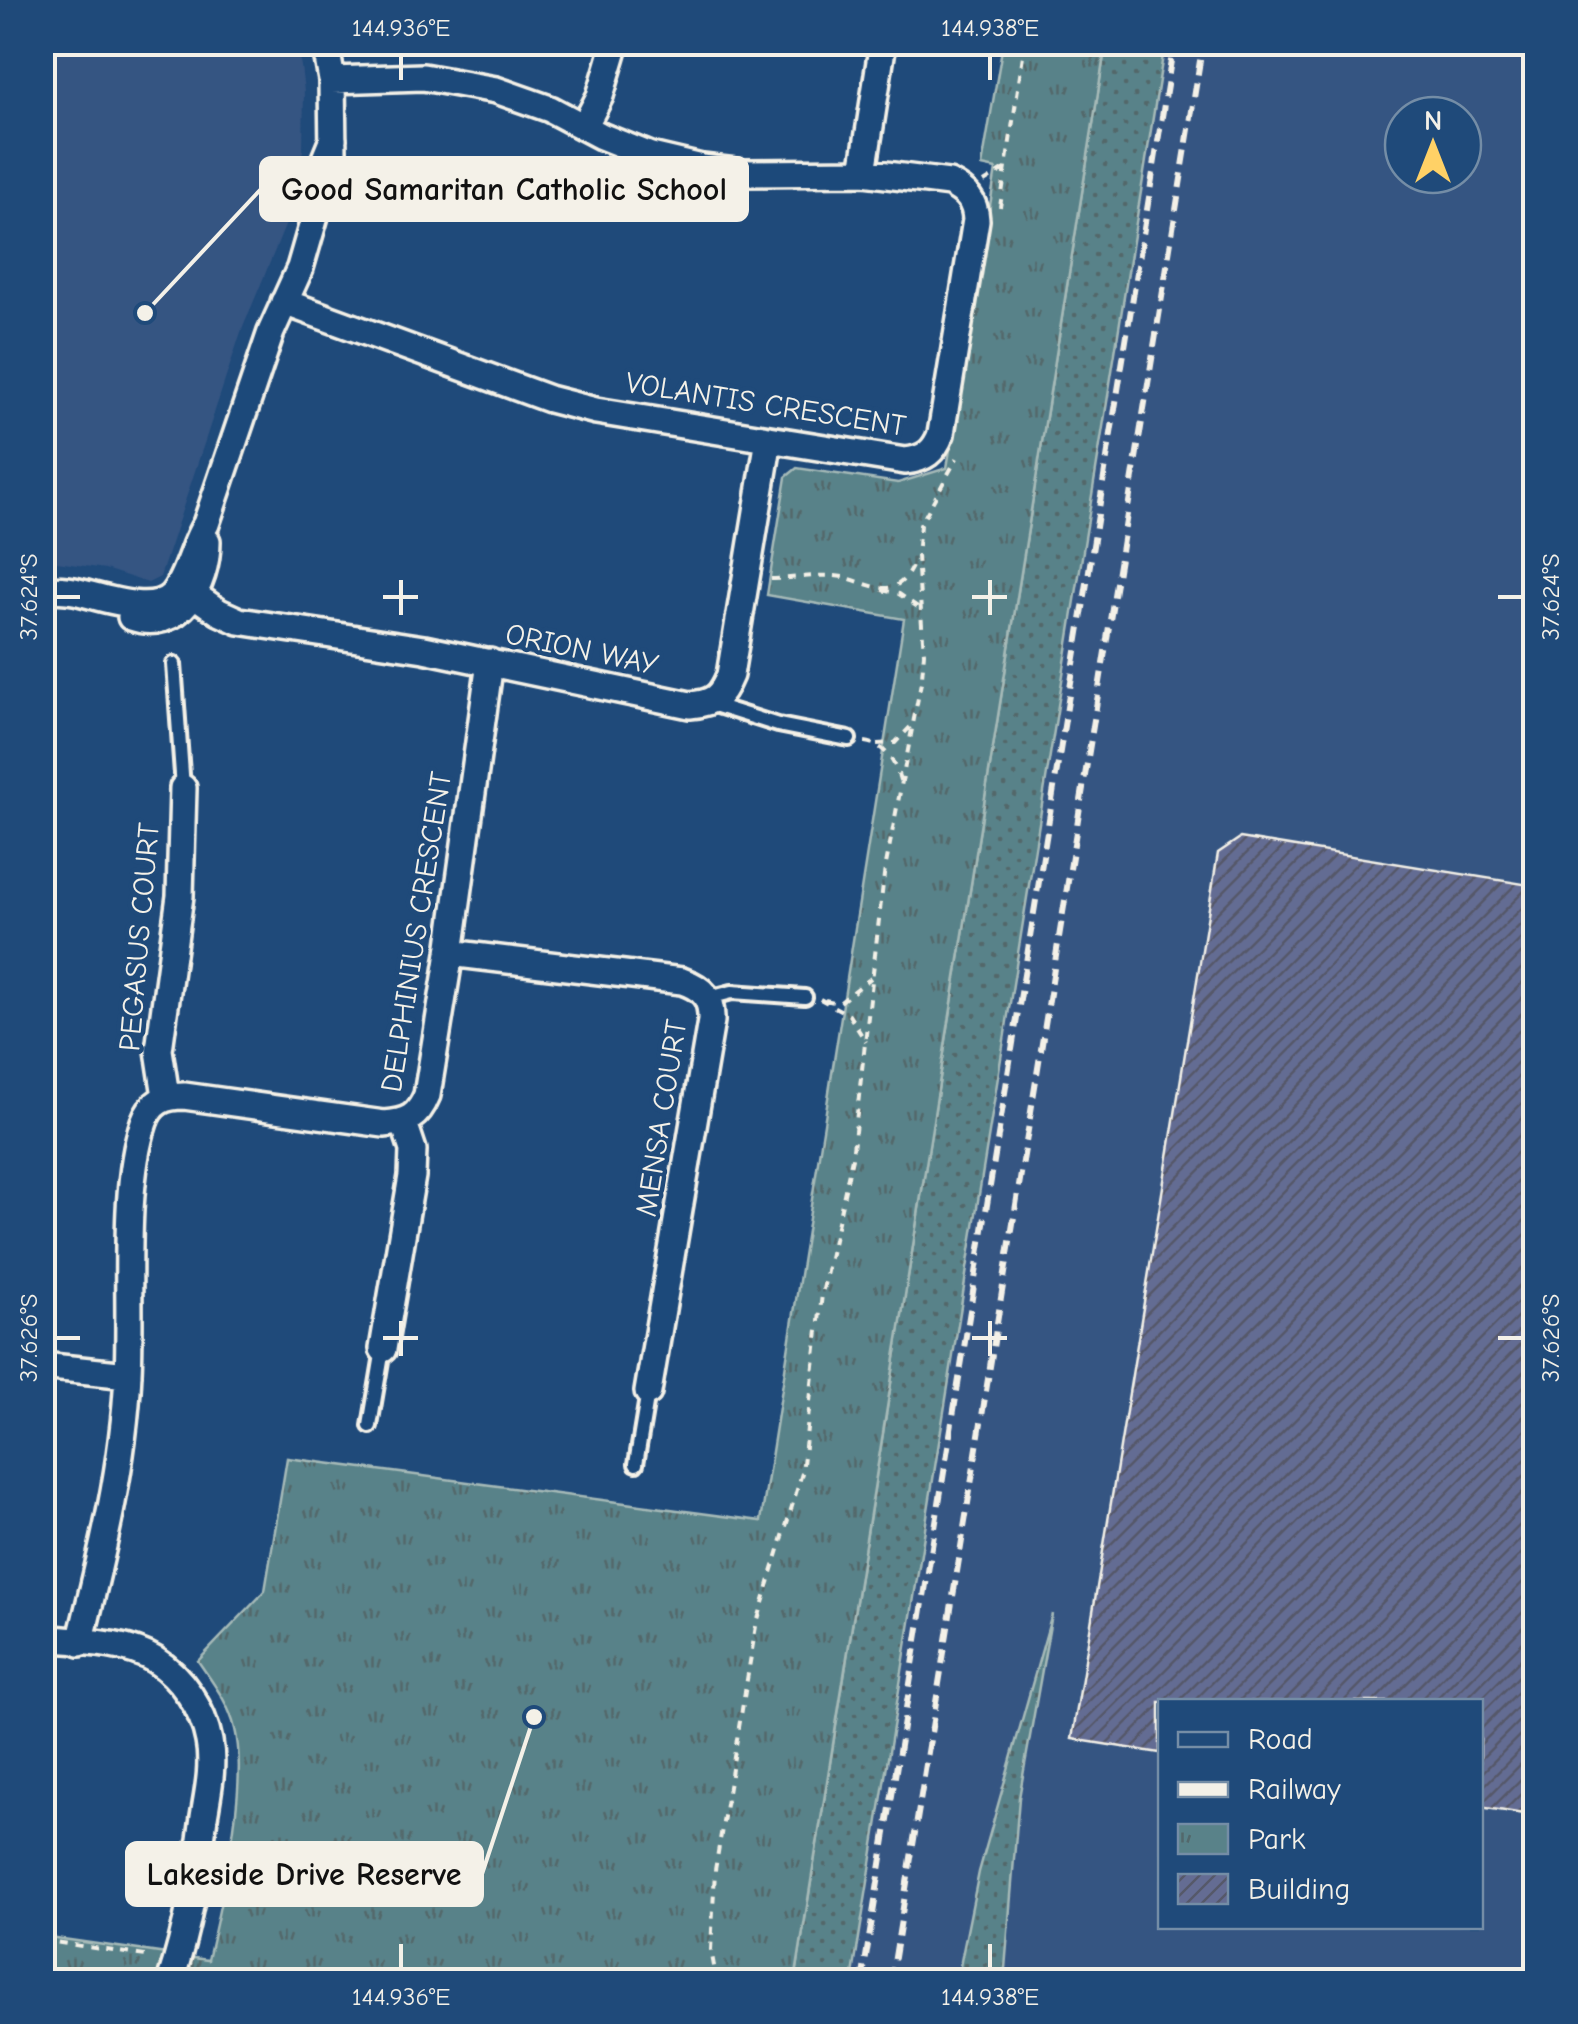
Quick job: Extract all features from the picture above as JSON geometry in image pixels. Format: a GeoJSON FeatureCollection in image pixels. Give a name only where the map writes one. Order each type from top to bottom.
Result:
{"type":"FeatureCollection","features":[{"type":"Feature","properties":{"kind":"street"},"geometry":{"type":"LineString","coordinates":[[42,589],[73,591],[111,602],[159,604],[186,589],[193,544],[206,524],[284,302],[300,268],[315,216],[315,184],[333,139],[332,80],[325,42]]}},
{"type":"Feature","properties":{"kind":"street"},"geometry":{"type":"LineString","coordinates":[[584,127],[600,96],[616,42]]}},
{"type":"Feature","properties":{"kind":"street"},"geometry":{"type":"LineString","coordinates":[[863,172],[883,42]]}},
{"type":"Feature","properties":{"kind":"street","name":"VOLANTIS CRESCENT"},"geometry":{"type":"LineString","coordinates":[[284,302],[548,399],[612,414],[921,460],[936,448],[944,414],[975,208],[969,196],[949,183],[863,172],[744,174],[702,168],[651,156],[550,109],[496,90],[423,77],[332,80]]}},
{"type":"Feature","properties":{"kind":"street"},"geometry":{"type":"LineString","coordinates":[[711,704],[723,692],[730,675],[769,439]]}},
{"type":"Feature","properties":{"kind":"street","name":"ORION WAY"},"geometry":{"type":"LineString","coordinates":[[186,589],[238,621],[312,630],[490,662],[690,706],[711,704]]}},
{"type":"Feature","properties":{"kind":"street","name":"DELPHINIUS CRESCENT"},"geometry":{"type":"LineString","coordinates":[[166,1096],[384,1124],[404,1123],[420,1113],[450,953],[490,662]]}},
{"type":"Feature","properties":{"kind":"street","name":"PEGASUS COURT"},"geometry":{"type":"LineString","coordinates":[[166,1096],[159,1050],[180,896],[183,788]]}},
{"type":"Feature","properties":{"kind":"street","name":"MENSA COURT"},"geometry":{"type":"LineString","coordinates":[[450,953],[682,981],[698,987],[708,998],[711,1021],[648,1392]]}},
{"type":"Feature","properties":{"kind":"street"},"geometry":{"type":"LineString","coordinates":[[80,1643],[107,1530],[120,1454],[128,1374],[133,1186],[143,1124],[151,1106],[166,1096]]}},
{"type":"Feature","properties":{"kind":"street"},"geometry":{"type":"LineString","coordinates":[[383,1350],[412,1176],[413,1150],[404,1123]]}},
{"type":"Feature","properties":{"kind":"street"},"geometry":{"type":"LineString","coordinates":[[42,1366],[128,1374]]}},
{"type":"Feature","properties":{"kind":"street"},"geometry":{"type":"LineString","coordinates":[[42,1638],[131,1650],[154,1660],[173,1675],[202,1716],[211,1769],[196,1876],[170,1982]]}},
{"type":"Feature","properties":{"kind":"lane","name":"PEGASUS COURT"},"geometry":{"type":"LineString","coordinates":[[174,664],[183,788]]}},
{"type":"Feature","properties":{"kind":"lane"},"geometry":{"type":"LineString","coordinates":[[711,704],[778,726],[850,739]]}},
{"type":"Feature","properties":{"kind":"lane"},"geometry":{"type":"LineString","coordinates":[[708,998],[732,992],[805,998]]}},
{"type":"Feature","properties":{"kind":"lane"},"geometry":{"type":"LineString","coordinates":[[370,1426],[383,1350]]}},
{"type":"Feature","properties":{"kind":"lane"},"geometry":{"type":"LineString","coordinates":[[636,1464],[648,1392]]}},
{"type":"Feature","properties":{"kind":"path"},"geometry":{"type":"LineString","coordinates":[[1000,206],[1024,42]]}},
{"type":"Feature","properties":{"kind":"path"},"geometry":{"type":"LineString","coordinates":[[717,1982],[711,1950],[715,1870],[756,1626],[802,1473],[822,1294],[852,1158],[884,875],[903,788],[924,653],[917,556],[920,526],[955,465],[959,446]]}},
{"type":"Feature","properties":{"kind":"path"},"geometry":{"type":"LineString","coordinates":[[882,590],[896,585],[910,572],[917,556]]}},
{"type":"Feature","properties":{"kind":"path"},"geometry":{"type":"LineString","coordinates":[[746,580],[842,577],[899,594],[922,610]]}},
{"type":"Feature","properties":{"kind":"path"},"geometry":{"type":"LineString","coordinates":[[850,739],[894,743],[914,722]]}},
{"type":"Feature","properties":{"kind":"path"},"geometry":{"type":"LineString","coordinates":[[877,744],[896,764],[903,788]]}},
{"type":"Feature","properties":{"kind":"path"},"geometry":{"type":"LineString","coordinates":[[805,998],[840,1003],[872,978]]}},
{"type":"Feature","properties":{"kind":"path"},"geometry":{"type":"LineString","coordinates":[[821,999],[850,1015],[866,1042]]}},
{"type":"Feature","properties":{"kind":"path"},"geometry":{"type":"LineString","coordinates":[[42,1940],[154,1957]]}},
{"type":"Feature","properties":{"kind":"shaded area"},"geometry":{"type":"Polygon","coordinates":[[[42,43],[296,43],[301,66],[303,150],[288,219],[241,332],[160,577],[148,583],[105,569],[43,560],[42,43]]]}},
{"type":"Feature","properties":{"kind":"shaded area"},"geometry":{"type":"Polygon","coordinates":[[[1165,43],[1535,43],[1535,1981],[1004,1981],[1019,1798],[1049,1628],[979,1872],[957,1981],[852,1982],[1165,43]]]}},
{"type":"Feature","properties":{"kind":"green space"},"geometry":{"type":"Polygon","coordinates":[[[1003,43],[1106,43],[795,1981],[43,1981],[42,1936],[208,1960],[232,1844],[239,1780],[235,1729],[229,1711],[198,1661],[265,1591],[287,1458],[761,1521],[904,619],[767,595],[786,477],[797,468],[898,483],[947,468],[996,169],[982,166],[1003,43]]]}},
{"type":"Feature","properties":{"kind":"green space"},"geometry":{"type":"Polygon","coordinates":[[[1106,43],[1165,43],[852,1981],[795,1982],[1106,43]]]}},
{"type":"Feature","properties":{"kind":"green space"},"geometry":{"type":"Polygon","coordinates":[[[1052,1614],[1019,1798],[1004,1981],[957,1981],[979,1872],[1052,1614]]]}},
{"type":"Feature","properties":{"kind":"building"},"geometry":{"type":"Polygon","coordinates":[[[1240,838],[1536,886],[1536,1816],[1483,1807],[1483,1699],[1158,1699],[1158,1753],[1072,1739],[1218,853],[1240,838]]]}},
{"type":"Feature","properties":{"kind":"railway"},"geometry":{"type":"LineString","coordinates":[[862,1982],[1174,42]]}},
{"type":"Feature","properties":{"kind":"railway"},"geometry":{"type":"LineString","coordinates":[[891,1982],[1203,42]]}},
{"type":"Feature","properties":{"kind":"place","name":"Good Samaritan Catholic School"},"geometry":{"type":"Point","coordinates":[145,313]}},
{"type":"Feature","properties":{"kind":"place","name":"Lakeside Drive Reserve"},"geometry":{"type":"Point","coordinates":[534,1717]}}]}
